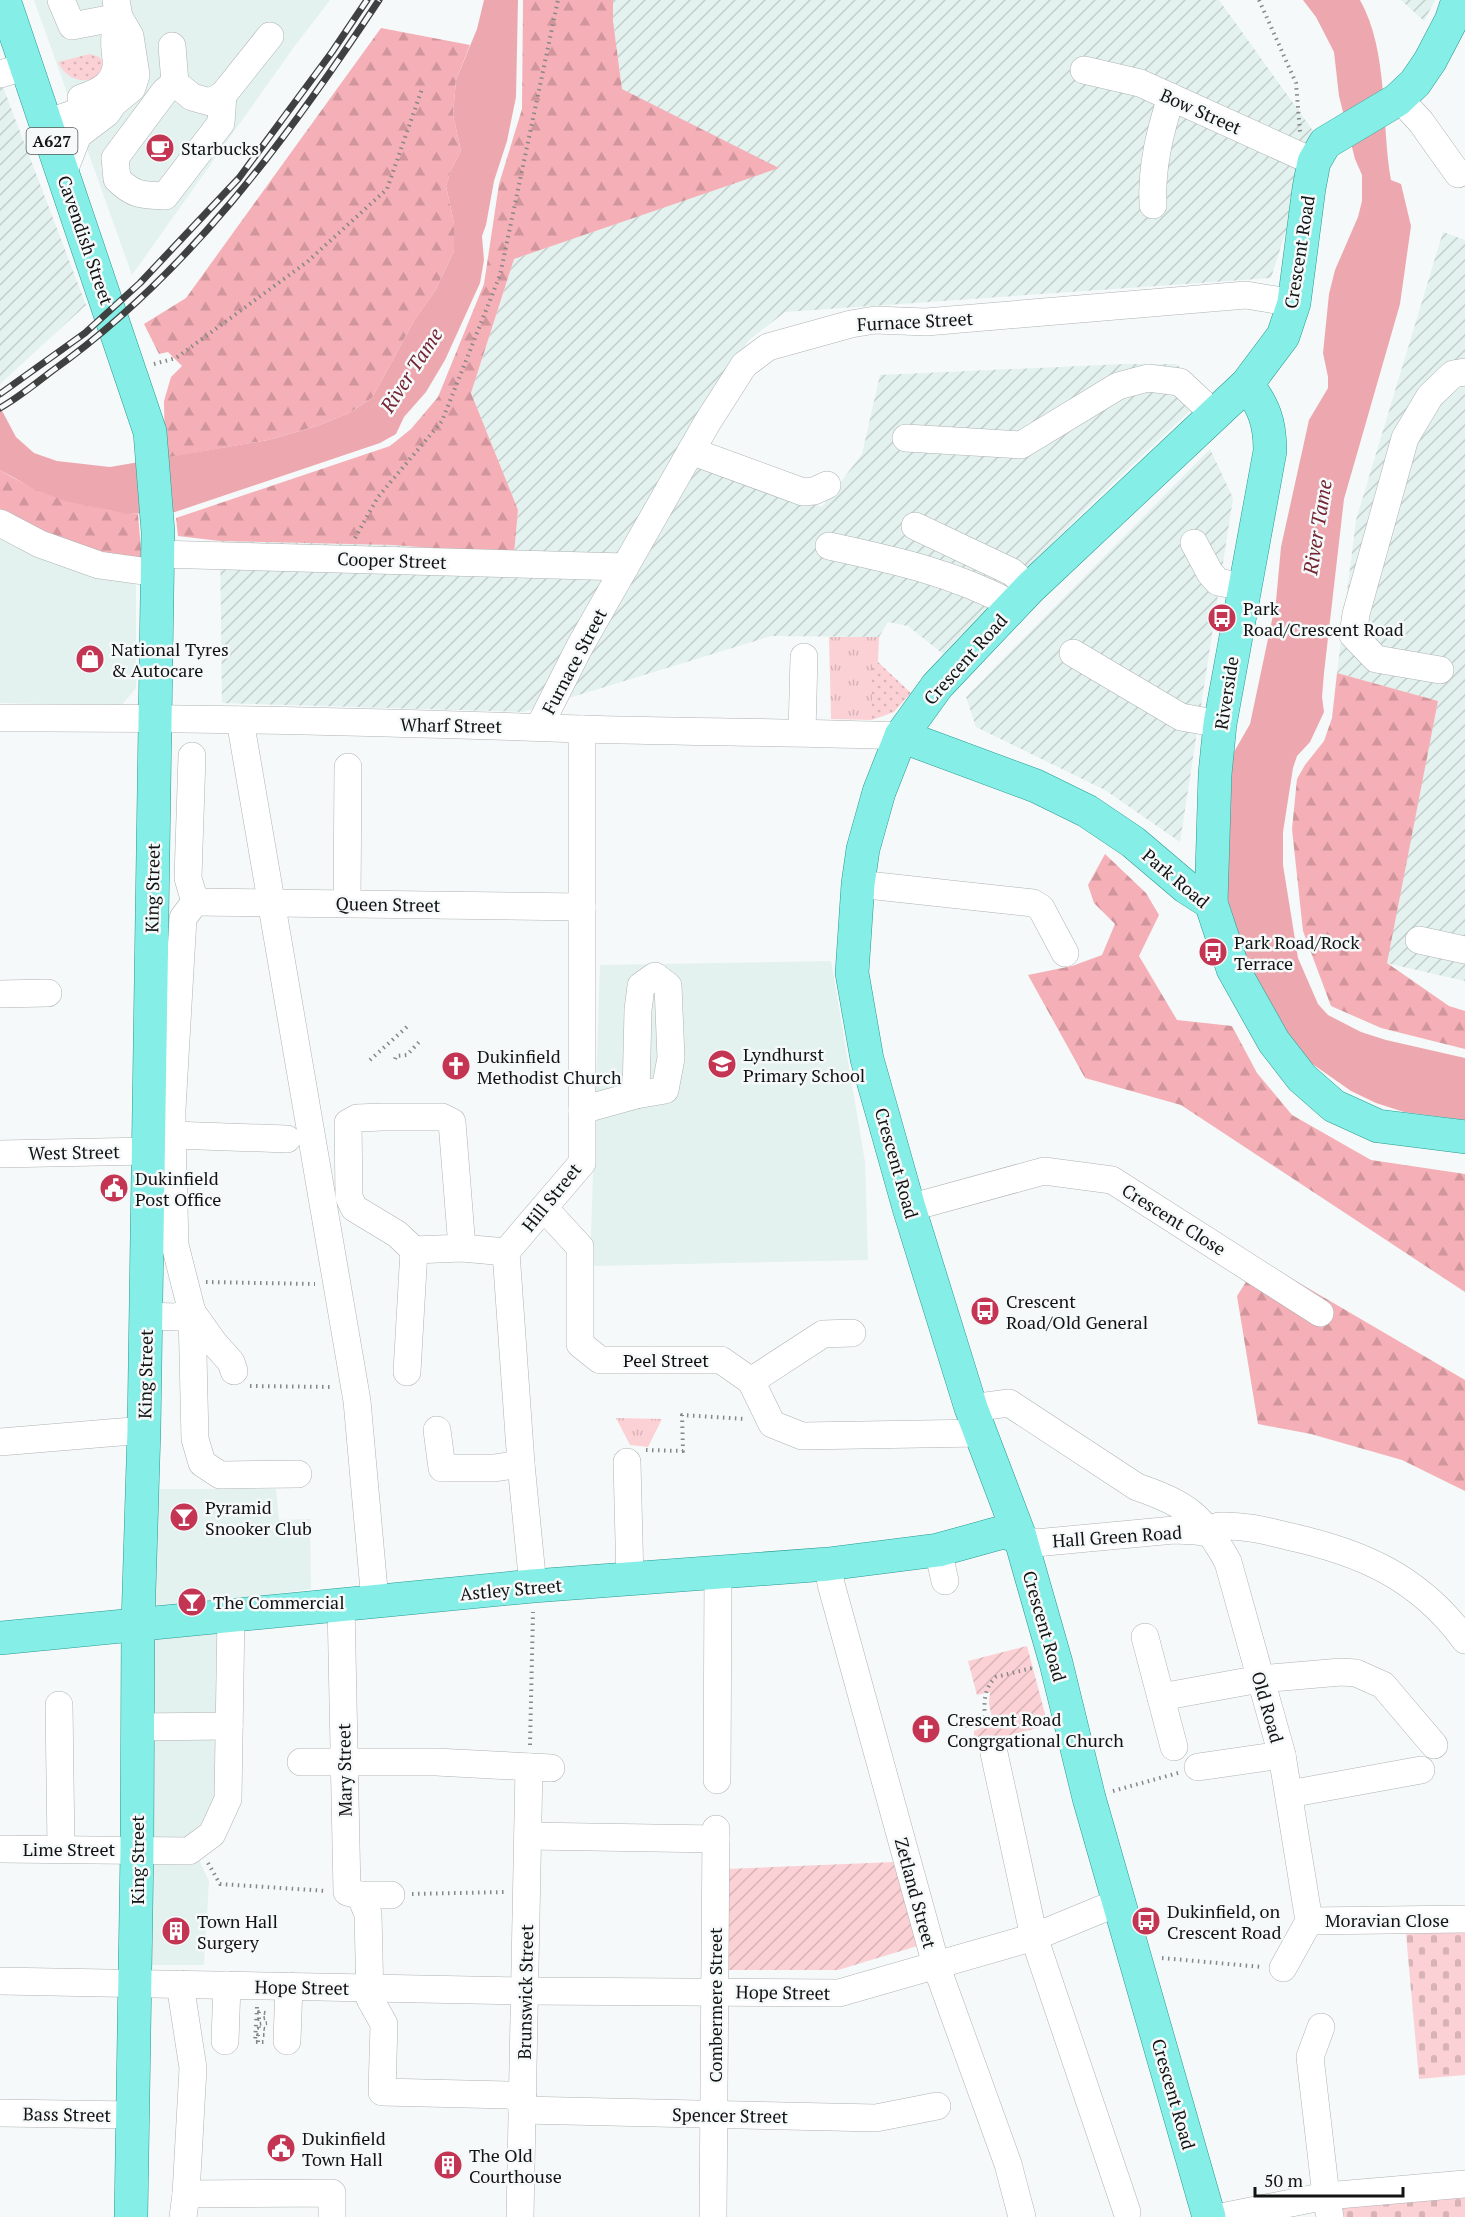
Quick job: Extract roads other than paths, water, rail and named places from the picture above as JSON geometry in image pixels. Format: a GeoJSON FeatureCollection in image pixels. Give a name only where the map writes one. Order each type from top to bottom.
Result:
{"type":"FeatureCollection","features":[{"type":"Feature","properties":{"kind":"main road","name":"Cavendish Street"},"geometry":{"type":"LineString","coordinates":[[4,0],[13,70],[43,113],[150,432],[158,553]]}},
{"type":"Feature","properties":{"kind":"main road"},"geometry":{"type":"LineString","coordinates":[[1308,159],[1324,143],[1398,99],[1415,83],[1430,61],[1450,4]]}},
{"type":"Feature","properties":{"kind":"main road","name":"Crescent Road"},"geometry":{"type":"LineString","coordinates":[[1209,2217],[1089,1798],[1056,1663],[1020,1537],[976,1420],[909,1208],[867,1059],[852,973],[858,884],[863,849],[879,792],[902,736],[937,686],[1021,596],[1247,384],[1283,336],[1294,303],[1309,188],[1308,159]]}},
{"type":"Feature","properties":{"kind":"main road","name":"Riverside"},"geometry":{"type":"LineString","coordinates":[[1211,903],[1215,785],[1220,724],[1270,451],[1268,419],[1258,398],[1247,384]]}},
{"type":"Feature","properties":{"kind":"main road","name":"King Street"},"geometry":{"type":"LineString","coordinates":[[131,2217],[136,1983],[138,1623],[146,1316],[160,1143],[154,717],[158,553]]}},
{"type":"Feature","properties":{"kind":"main road","name":"Park Road"},"geometry":{"type":"LineString","coordinates":[[902,736],[1036,786],[1087,811],[1133,842],[1186,887],[1211,903],[1233,969],[1274,1042],[1302,1078],[1334,1106],[1378,1126],[1465,1137]]}},
{"type":"Feature","properties":{"kind":"main road","name":"Astley Street"},"geometry":{"type":"LineString","coordinates":[[0,1638],[533,1586],[828,1564],[938,1550],[1004,1532],[1020,1537]]}},
{"type":"Feature","properties":{"kind":"street"},"geometry":{"type":"LineString","coordinates":[[61,0],[72,26],[117,9]]}},
{"type":"Feature","properties":{"kind":"street"},"geometry":{"type":"LineString","coordinates":[[63,173],[78,135],[107,113],[115,102],[132,88],[136,75],[130,36],[117,9]]}},
{"type":"Feature","properties":{"kind":"street"},"geometry":{"type":"LineString","coordinates":[[43,113],[102,90],[111,81],[117,63],[114,38],[117,9]]}},
{"type":"Feature","properties":{"kind":"street"},"geometry":{"type":"LineString","coordinates":[[172,46],[175,83],[199,101],[210,102],[223,95],[270,36]]}},
{"type":"Feature","properties":{"kind":"street","name":"Bow Street"},"geometry":{"type":"LineString","coordinates":[[1084,70],[1140,83],[1308,159]]}},
{"type":"Feature","properties":{"kind":"street"},"geometry":{"type":"LineString","coordinates":[[175,83],[165,91],[115,158],[117,179],[126,189],[140,195],[165,196],[221,123],[223,95]]}},
{"type":"Feature","properties":{"kind":"street"},"geometry":{"type":"LineString","coordinates":[[1145,205],[1159,137],[1171,97]]}},
{"type":"Feature","properties":{"kind":"street"},"geometry":{"type":"LineString","coordinates":[[1398,99],[1421,122],[1458,174]]}},
{"type":"Feature","properties":{"kind":"street"},"geometry":{"type":"LineString","coordinates":[[43,113],[115,102]]}},
{"type":"Feature","properties":{"kind":"street","name":"Furnace Street"},"geometry":{"type":"LineString","coordinates":[[538,727],[580,646],[691,451],[744,365],[768,347],[851,324],[875,320],[926,322],[1246,295],[1294,303]]}},
{"type":"Feature","properties":{"kind":"street"},"geometry":{"type":"LineString","coordinates":[[1440,670],[1376,659],[1353,635],[1356,614],[1405,438],[1431,396],[1453,374],[1465,372]]}},
{"type":"Feature","properties":{"kind":"street"},"geometry":{"type":"LineString","coordinates":[[906,438],[1021,445],[1118,386],[1148,378],[1180,382],[1214,414]]}},
{"type":"Feature","properties":{"kind":"street"},"geometry":{"type":"LineString","coordinates":[[691,451],[803,492],[814,491],[827,485]]}},
{"type":"Feature","properties":{"kind":"street","name":"Cooper Street"},"geometry":{"type":"LineString","coordinates":[[0,523],[40,544],[99,565],[158,553],[625,567]]}},
{"type":"Feature","properties":{"kind":"street"},"geometry":{"type":"LineString","coordinates":[[915,526],[1012,572],[1021,596]]}},
{"type":"Feature","properties":{"kind":"street"},"geometry":{"type":"LineString","coordinates":[[1194,543],[1210,573],[1218,582],[1244,587]]}},
{"type":"Feature","properties":{"kind":"street"},"geometry":{"type":"LineString","coordinates":[[829,546],[915,565],[984,589],[1021,596]]}},
{"type":"Feature","properties":{"kind":"street"},"geometry":{"type":"LineString","coordinates":[[1073,653],[1181,717],[1220,724]]}},
{"type":"Feature","properties":{"kind":"street"},"geometry":{"type":"LineString","coordinates":[[802,732],[804,657]]}},
{"type":"Feature","properties":{"kind":"street","name":"Wharf Street"},"geometry":{"type":"LineString","coordinates":[[0,718],[154,717],[902,736]]}},
{"type":"Feature","properties":{"kind":"street"},"geometry":{"type":"LineString","coordinates":[[240,720],[355,1388],[375,1601]]}},
{"type":"Feature","properties":{"kind":"street","name":"Hill Street"},"geometry":{"type":"LineString","coordinates":[[506,1252],[582,1163],[582,729]]}},
{"type":"Feature","properties":{"kind":"street"},"geometry":{"type":"LineString","coordinates":[[192,756],[188,878],[195,902],[183,918],[172,1109],[160,1143],[175,1245],[192,1312],[195,1439],[201,1463],[220,1475],[297,1474]]}},
{"type":"Feature","properties":{"kind":"street"},"geometry":{"type":"LineString","coordinates":[[347,903],[348,767]]}},
{"type":"Feature","properties":{"kind":"street"},"geometry":{"type":"LineString","coordinates":[[858,884],[1034,903],[1041,908],[1065,953]]}},
{"type":"Feature","properties":{"kind":"street","name":"Queen Street"},"geometry":{"type":"LineString","coordinates":[[195,902],[582,907]]}},
{"type":"Feature","properties":{"kind":"street"},"geometry":{"type":"LineString","coordinates":[[1419,940],[1465,950]]}},
{"type":"Feature","properties":{"kind":"street"},"geometry":{"type":"LineString","coordinates":[[0,994],[48,993]]}},
{"type":"Feature","properties":{"kind":"street"},"geometry":{"type":"LineString","coordinates":[[582,1110],[636,1095]]}},
{"type":"Feature","properties":{"kind":"street"},"geometry":{"type":"LineString","coordinates":[[462,1248],[452,1122],[442,1118],[357,1118],[348,1124],[349,1197],[354,1208],[397,1234],[414,1250],[462,1248],[506,1252],[521,1464],[533,1586]]}},
{"type":"Feature","properties":{"kind":"street","name":"West Street"},"geometry":{"type":"LineString","coordinates":[[0,1154],[160,1143],[287,1138]]}},
{"type":"Feature","properties":{"kind":"street","name":"Crescent Close"},"geometry":{"type":"LineString","coordinates":[[909,1208],[1044,1171],[1112,1180],[1320,1312]]}},
{"type":"Feature","properties":{"kind":"street","name":"Peel Street"},"geometry":{"type":"LineString","coordinates":[[544,1208],[580,1248],[580,1344],[600,1360],[721,1360],[751,1381],[772,1424],[802,1436],[976,1420]]}},
{"type":"Feature","properties":{"kind":"street"},"geometry":{"type":"LineString","coordinates":[[407,1371],[414,1250]]}},
{"type":"Feature","properties":{"kind":"street"},"geometry":{"type":"LineString","coordinates":[[146,1316],[176,1317],[192,1312]]}},
{"type":"Feature","properties":{"kind":"street"},"geometry":{"type":"LineString","coordinates":[[192,1312],[231,1362],[238,1378]]}},
{"type":"Feature","properties":{"kind":"street"},"geometry":{"type":"LineString","coordinates":[[751,1381],[823,1334],[852,1333]]}},
{"type":"Feature","properties":{"kind":"street","name":"Old Road"},"geometry":{"type":"LineString","coordinates":[[976,1420],[1009,1403],[1137,1487],[1160,1495],[1183,1507],[1201,1520],[1213,1534],[1228,1562],[1282,1755],[1309,1921]]}},
{"type":"Feature","properties":{"kind":"street"},"geometry":{"type":"LineString","coordinates":[[0,1442],[144,1430]]}},
{"type":"Feature","properties":{"kind":"street"},"geometry":{"type":"LineString","coordinates":[[437,1430],[442,1468],[521,1464]]}},
{"type":"Feature","properties":{"kind":"street"},"geometry":{"type":"LineString","coordinates":[[627,1462],[630,1580]]}},
{"type":"Feature","properties":{"kind":"street"},"geometry":{"type":"LineString","coordinates":[[1126,1535],[1140,1519],[1144,1505],[1137,1487]]}},
{"type":"Feature","properties":{"kind":"street","name":"Hall Green Road"},"geometry":{"type":"LineString","coordinates":[[1020,1537],[1035,1543],[1174,1530],[1213,1534],[1219,1527],[1238,1525],[1326,1544],[1375,1563],[1418,1591],[1454,1624],[1465,1640]]}},
{"type":"Feature","properties":{"kind":"street"},"geometry":{"type":"LineString","coordinates":[[938,1550],[945,1581]]}},
{"type":"Feature","properties":{"kind":"street","name":"Zetland Street"},"geometry":{"type":"LineString","coordinates":[[828,1564],[831,1584],[936,1965],[1008,2164],[1022,2217]]}},
{"type":"Feature","properties":{"kind":"street"},"geometry":{"type":"LineString","coordinates":[[717,1780],[718,1573]]}},
{"type":"Feature","properties":{"kind":"street","name":"Mary Street"},"geometry":{"type":"LineString","coordinates":[[341,1604],[345,1892],[368,1914],[370,1988]]}},
{"type":"Feature","properties":{"kind":"street"},"geometry":{"type":"LineString","coordinates":[[137,1727],[229,1726],[231,1616]]}},
{"type":"Feature","properties":{"kind":"street"},"geometry":{"type":"LineString","coordinates":[[1145,1637],[1174,1747]]}},
{"type":"Feature","properties":{"kind":"street"},"geometry":{"type":"LineString","coordinates":[[1161,1697],[1260,1679],[1341,1672],[1356,1673],[1370,1677],[1383,1685],[1434,1745]]}},
{"type":"Feature","properties":{"kind":"street"},"geometry":{"type":"LineString","coordinates":[[59,1705],[61,1849]]}},
{"type":"Feature","properties":{"kind":"street","name":"Lime Street"},"geometry":{"type":"LineString","coordinates":[[0,1849],[189,1851],[212,1834],[228,1799],[229,1726]]}},
{"type":"Feature","properties":{"kind":"street"},"geometry":{"type":"LineString","coordinates":[[994,1753],[1034,1936],[1127,2212]]}},
{"type":"Feature","properties":{"kind":"street"},"geometry":{"type":"LineString","coordinates":[[1198,1767],[1282,1755]]}},
{"type":"Feature","properties":{"kind":"street"},"geometry":{"type":"LineString","coordinates":[[301,1762],[343,1761]]}},
{"type":"Feature","properties":{"kind":"street","name":"Brunswick Street"},"geometry":{"type":"LineString","coordinates":[[343,1761],[436,1762],[540,1768],[528,1836],[520,2217]]}},
{"type":"Feature","properties":{"kind":"street"},"geometry":{"type":"LineString","coordinates":[[1289,1794],[1421,1770]]}},
{"type":"Feature","properties":{"kind":"street","name":"Combermere Street"},"geometry":{"type":"LineString","coordinates":[[528,1836],[636,1838],[716,1834],[713,2217]]}},
{"type":"Feature","properties":{"kind":"street"},"geometry":{"type":"LineString","coordinates":[[345,1892],[391,1895]]}},
{"type":"Feature","properties":{"kind":"street","name":"Hope Street"},"geometry":{"type":"LineString","coordinates":[[0,1981],[525,1991],[839,1993],[1034,1936],[1119,1902]]}},
{"type":"Feature","properties":{"kind":"street","name":"Moravian Close"},"geometry":{"type":"LineString","coordinates":[[1309,1921],[1465,1919]]}},
{"type":"Feature","properties":{"kind":"street"},"geometry":{"type":"LineString","coordinates":[[1283,1968],[1309,1921]]}},
{"type":"Feature","properties":{"kind":"street"},"geometry":{"type":"LineString","coordinates":[[180,1984],[194,2068],[185,2205],[332,2193],[332,2217]]}},
{"type":"Feature","properties":{"kind":"street"},"geometry":{"type":"LineString","coordinates":[[225,2042],[227,1985]]}},
{"type":"Feature","properties":{"kind":"street"},"geometry":{"type":"LineString","coordinates":[[287,2041],[289,1986]]}},
{"type":"Feature","properties":{"kind":"street","name":"Spencer Street"},"geometry":{"type":"LineString","coordinates":[[370,1988],[370,1999],[384,2024],[382,2092],[508,2095],[522,2104],[616,2113],[876,2118],[937,2106]]}},
{"type":"Feature","properties":{"kind":"street"},"geometry":{"type":"LineString","coordinates":[[1321,2027],[1310,2057],[1328,2207]]}},
{"type":"Feature","properties":{"kind":"street","name":"Bass Street"},"geometry":{"type":"LineString","coordinates":[[0,2113],[134,2115]]}},
{"type":"Feature","properties":{"kind":"street"},"geometry":{"type":"LineString","coordinates":[[1221,2217],[1328,2207],[1465,2184]]}},
{"type":"Feature","properties":{"kind":"water","name":"River Tame"},"geometry":{"type":"Polygon","coordinates":[[[484,0],[518,0],[516,97],[482,236],[484,260],[480,283],[445,360],[426,392],[404,417],[396,434],[380,443],[175,512],[127,514],[65,501],[34,489],[0,470],[0,407],[16,437],[34,453],[57,461],[110,467],[268,440],[317,426],[349,413],[372,398],[415,319],[435,291],[454,251],[454,223],[446,186],[461,151],[453,115],[456,80],[477,29],[484,0]]]}},
{"type":"Feature","properties":{"kind":"water","name":"River Tame"},"geometry":{"type":"Polygon","coordinates":[[[1303,0],[1360,0],[1376,42],[1380,65],[1391,180],[1401,184],[1411,226],[1400,304],[1344,499],[1324,673],[1322,697],[1324,712],[1310,742],[1297,756],[1293,768],[1283,832],[1283,865],[1298,958],[1318,1004],[1328,1015],[1361,1032],[1465,1058],[1465,1120],[1404,1112],[1376,1103],[1351,1091],[1311,1063],[1290,1041],[1254,981],[1223,886],[1230,759],[1250,724],[1276,601],[1281,547],[1309,420],[1328,388],[1323,353],[1329,294],[1335,270],[1358,217],[1362,201],[1362,175],[1355,159],[1339,96],[1334,52],[1316,17],[1303,0]]]}},
{"type":"Feature","properties":{"kind":"railway"},"geometry":{"type":"LineString","coordinates":[[0,394],[85,333],[140,283],[239,178],[332,52],[367,0]]}},
{"type":"Feature","properties":{"kind":"railway"},"geometry":{"type":"LineString","coordinates":[[0,408],[26,391],[101,333],[148,292],[191,247],[232,201],[309,103],[379,0]]}},
{"type":"Feature","properties":{"kind":"place","name":"Starbucks"},"geometry":{"type":"Point","coordinates":[160,148]}},
{"type":"Feature","properties":{"kind":"place","name":"Park Road/Crescent Road"},"geometry":{"type":"Point","coordinates":[1222,618]}},
{"type":"Feature","properties":{"kind":"place","name":"National Tyres & Autocare"},"geometry":{"type":"Point","coordinates":[90,659]}},
{"type":"Feature","properties":{"kind":"place","name":"Park Road/Rock Terrace"},"geometry":{"type":"Point","coordinates":[1213,952]}},
{"type":"Feature","properties":{"kind":"place","name":"Lyndhurst Primary School"},"geometry":{"type":"Point","coordinates":[722,1064]}},
{"type":"Feature","properties":{"kind":"place","name":"Dukinfield Methodist Church"},"geometry":{"type":"Point","coordinates":[456,1066]}},
{"type":"Feature","properties":{"kind":"place","name":"Dukinfield Post Office"},"geometry":{"type":"Point","coordinates":[114,1188]}},
{"type":"Feature","properties":{"kind":"place","name":"Crescent Road/Old General"},"geometry":{"type":"Point","coordinates":[985,1311]}},
{"type":"Feature","properties":{"kind":"place","name":"Pyramid Snooker Club"},"geometry":{"type":"Point","coordinates":[184,1517]}},
{"type":"Feature","properties":{"kind":"place","name":"The Commercial"},"geometry":{"type":"Point","coordinates":[192,1602]}},
{"type":"Feature","properties":{"kind":"place","name":"Crescent Road Congrgational Church"},"geometry":{"type":"Point","coordinates":[926,1729]}},
{"type":"Feature","properties":{"kind":"place","name":"Dukinfield, on Crescent Road"},"geometry":{"type":"Point","coordinates":[1146,1921]}},
{"type":"Feature","properties":{"kind":"place","name":"Town Hall Surgery"},"geometry":{"type":"Point","coordinates":[176,1931]}},
{"type":"Feature","properties":{"kind":"place","name":"Dukinfield Town Hall"},"geometry":{"type":"Point","coordinates":[281,2148]}},
{"type":"Feature","properties":{"kind":"place","name":"The Old Courthouse"},"geometry":{"type":"Point","coordinates":[448,2165]}}]}
